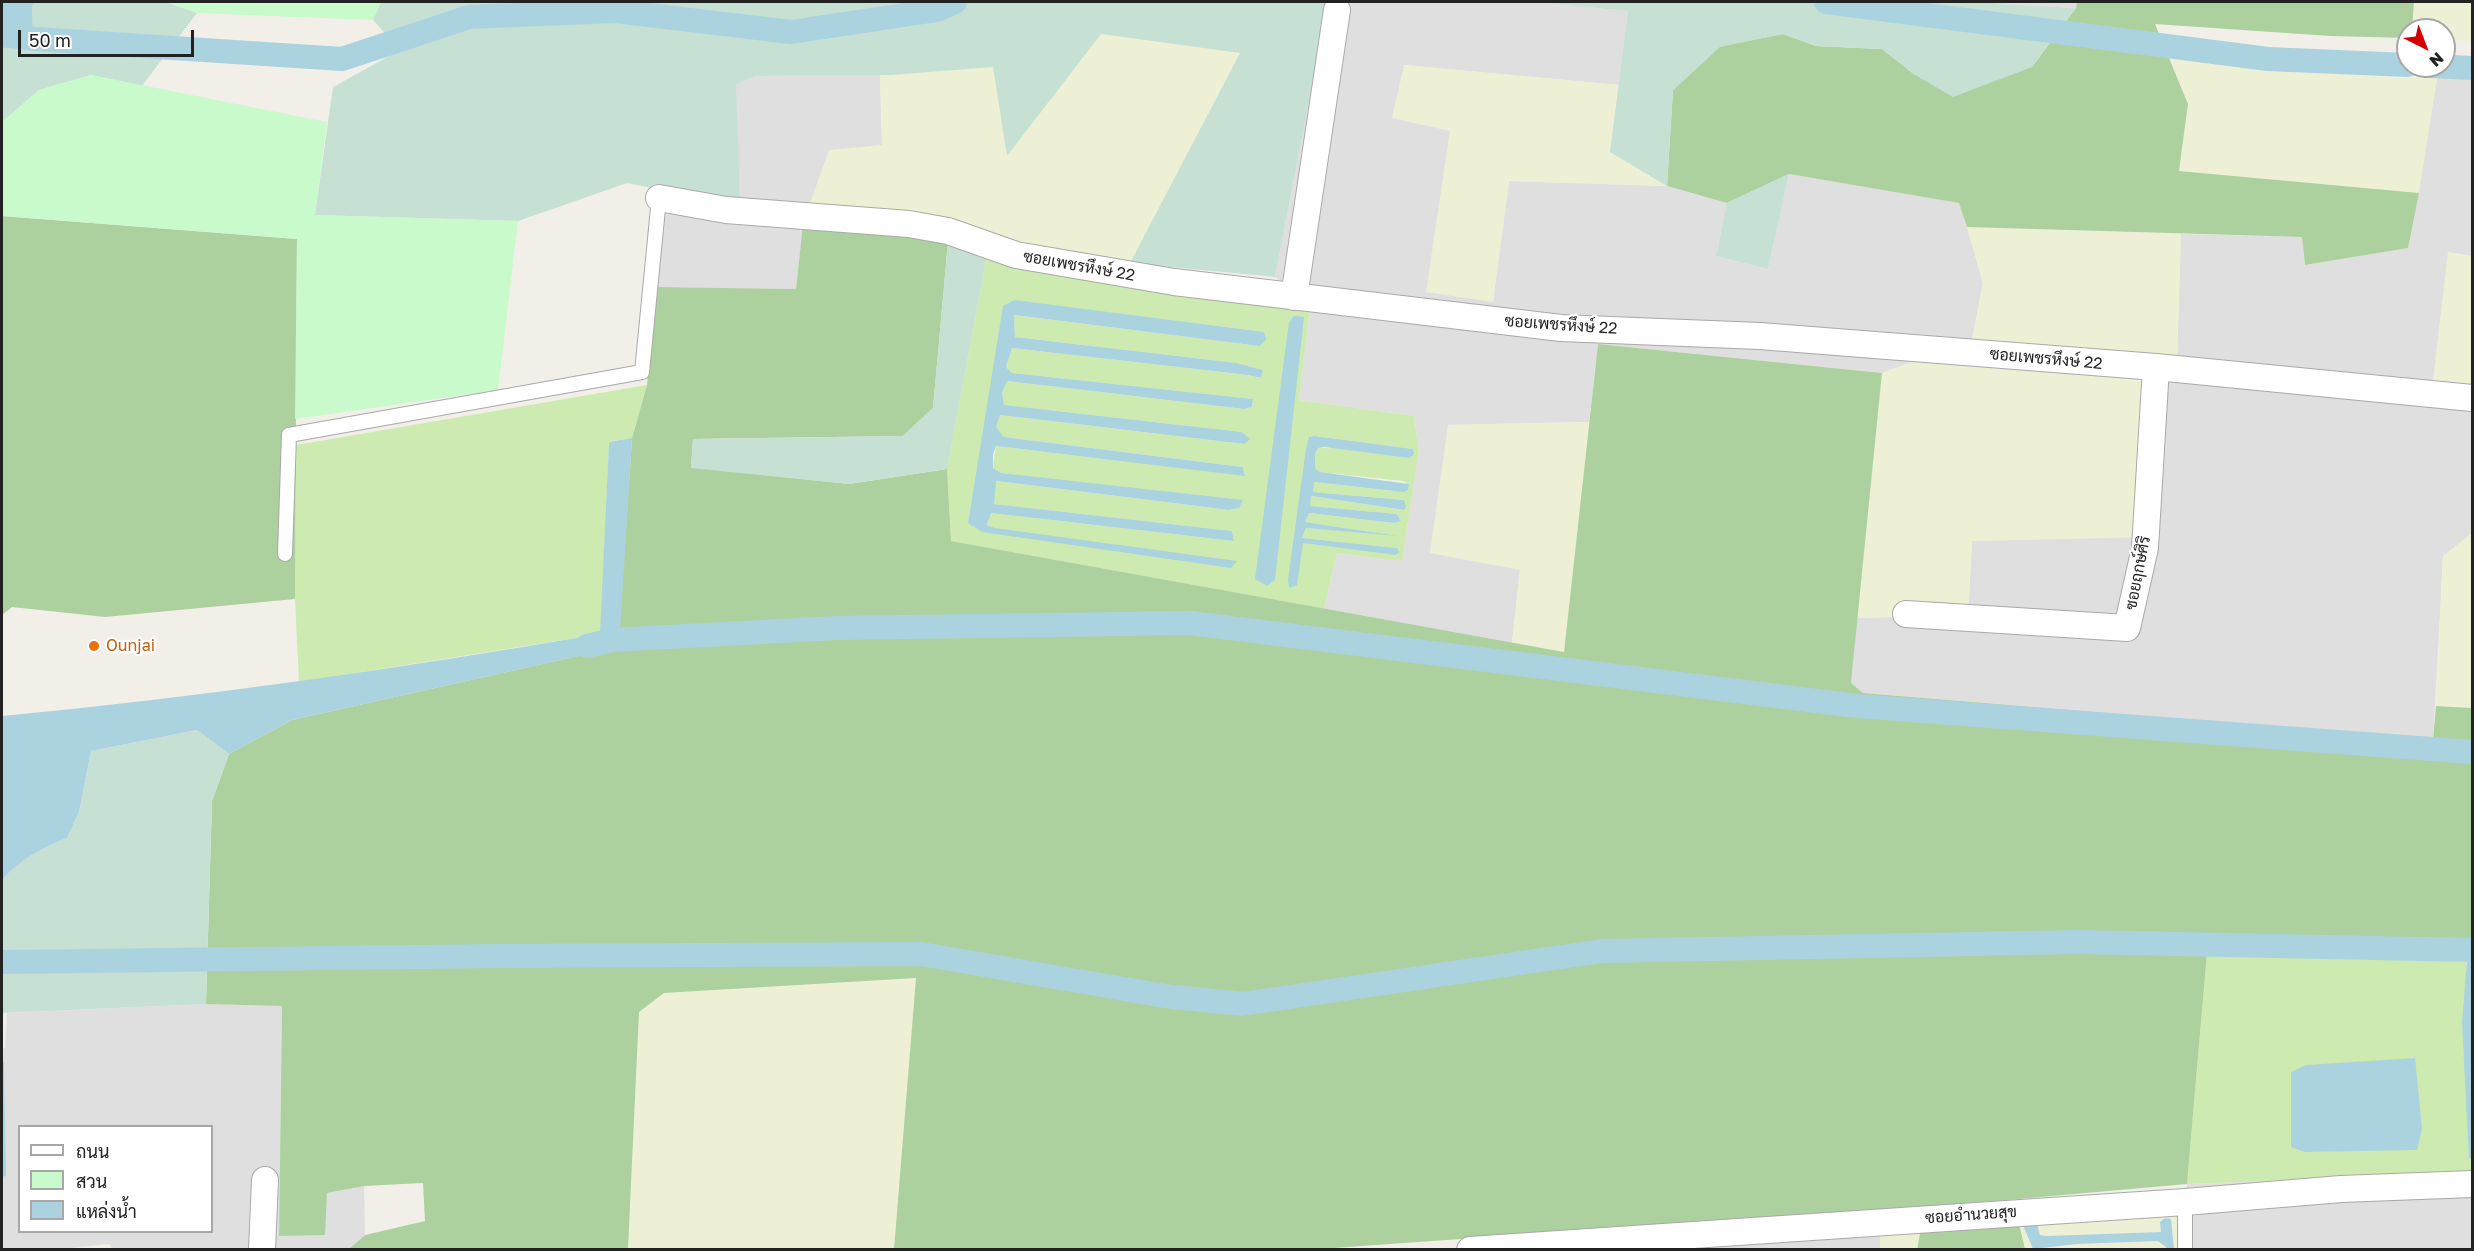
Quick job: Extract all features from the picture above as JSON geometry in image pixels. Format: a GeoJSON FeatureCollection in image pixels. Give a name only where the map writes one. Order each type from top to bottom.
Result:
{"type":"FeatureCollection","features":[{"type":"Feature","properties":{"kind":"street"},"geometry":{"type":"LineString","coordinates":[[1293,297],[1337,10]]}},
{"type":"Feature","properties":{"kind":"street","name":"ซอยเพชรหึงษ์ 22"},"geometry":{"type":"LineString","coordinates":[[659,198],[726,210],[909,224],[948,231],[1016,255],[1174,282],[1561,328],[1760,336],[2156,367],[2472,398]]}},
{"type":"Feature","properties":{"kind":"street","name":"ซอยฤกษ์ศิริ"},"geometry":{"type":"LineString","coordinates":[[1906,614],[2127,628],[2145,548],[2156,367]]}},
{"type":"Feature","properties":{"kind":"street"},"geometry":{"type":"LineString","coordinates":[[262,1250],[265,1180]]}},
{"type":"Feature","properties":{"kind":"street","name":"ซอยอำนวยสุข"},"geometry":{"type":"LineString","coordinates":[[1470,1250],[2185,1202],[2341,1189],[2472,1184]]}},
{"type":"Feature","properties":{"kind":"lane"},"geometry":{"type":"LineString","coordinates":[[285,554],[289,435],[642,372],[659,198]]}},
{"type":"Feature","properties":{"kind":"lane"},"geometry":{"type":"LineString","coordinates":[[2185,1202],[2185,1250]]}},
{"type":"Feature","properties":{"kind":"shaded area"},"geometry":{"type":"Polygon","coordinates":[[[1328,2],[1532,2],[1628,11],[1619,85],[1404,65],[1450,131],[1493,301],[1509,181],[1667,186],[1727,203],[1716,256],[1768,269],[1789,174],[1960,203],[1983,283],[1972,340],[1882,373],[1598,344],[1589,422],[1448,425],[1520,570],[1512,643],[1324,609],[1337,553],[1402,560],[1419,451],[1414,416],[1299,400],[1310,307],[1275,277],[1328,2]]]}},
{"type":"Feature","properties":{"kind":"shaded area"},"geometry":{"type":"Polygon","coordinates":[[[1998,2],[2077,2],[2076,8],[1999,4],[1998,2]]]}},
{"type":"Feature","properties":{"kind":"shaded area"},"geometry":{"type":"Polygon","coordinates":[[[880,75],[882,145],[803,223],[796,289],[657,287],[661,190],[740,198],[735,83],[756,76],[880,75]]]}},
{"type":"Feature","properties":{"kind":"shaded area"},"geometry":{"type":"Polygon","coordinates":[[[2437,78],[2472,78],[2472,256],[2448,252],[2472,390],[2472,533],[2443,557],[2433,740],[1863,693],[1851,683],[1857,618],[1968,615],[1972,541],[2153,536],[2163,379],[2177,358],[2181,234],[2302,237],[2305,265],[2407,248],[2437,78]]]}},
{"type":"Feature","properties":{"kind":"shaded area"},"geometry":{"type":"Polygon","coordinates":[[[206,1004],[282,1005],[279,1236],[327,1193],[364,1186],[365,1235],[349,1250],[111,1250],[110,1244],[60,1249],[2,1249],[2,1177],[5,1176],[2,1049],[5,1048],[7,1013],[206,1004]]]}},
{"type":"Feature","properties":{"kind":"shaded area"},"geometry":{"type":"Polygon","coordinates":[[[2472,1173],[2472,1249],[2184,1250],[2187,1184],[2472,1173]]]}},
{"type":"Feature","properties":{"kind":"shaded area"},"geometry":{"type":"Polygon","coordinates":[[[1880,1231],[1880,1249],[1644,1250],[1880,1231]]]}},
{"type":"Feature","properties":{"kind":"green space"},"geometry":{"type":"Polygon","coordinates":[[[36,2],[166,2],[197,13],[142,86],[91,75],[39,90],[2,122],[2,49],[33,31],[32,6],[36,2]]]}},
{"type":"Feature","properties":{"kind":"green space"},"geometry":{"type":"Polygon","coordinates":[[[166,2],[381,2],[373,20],[197,13],[166,2]]]}},
{"type":"Feature","properties":{"kind":"green space"},"geometry":{"type":"Polygon","coordinates":[[[381,2],[1328,2],[1275,277],[1130,263],[1240,53],[1101,34],[1007,156],[993,67],[891,75],[756,76],[736,84],[740,198],[687,195],[627,183],[518,221],[315,215],[333,87],[400,50],[373,20],[381,2]]]}},
{"type":"Feature","properties":{"kind":"green space"},"geometry":{"type":"Polygon","coordinates":[[[1532,2],[1998,2],[1999,4],[2076,8],[2032,67],[1953,97],[1915,75],[1882,49],[1816,46],[1783,34],[1720,47],[1673,90],[1667,186],[1610,152],[1628,11],[1532,2]]]}},
{"type":"Feature","properties":{"kind":"green space"},"geometry":{"type":"Polygon","coordinates":[[[2077,2],[2414,2],[2413,18],[2396,18],[2396,38],[2330,36],[2155,24],[2188,104],[2179,171],[2419,193],[2408,248],[2305,265],[2302,237],[1967,227],[1959,203],[1789,174],[1727,203],[1667,186],[1673,90],[1720,46],[1783,34],[1816,46],[1882,49],[1915,75],[2032,67],[2076,8],[2077,2]]]}},
{"type":"Feature","properties":{"kind":"green space"},"geometry":{"type":"Polygon","coordinates":[[[2414,2],[2472,2],[2472,41],[2456,40],[2456,18],[2413,18],[2414,2]]]}},
{"type":"Feature","properties":{"kind":"green space"},"geometry":{"type":"Polygon","coordinates":[[[1100,34],[1241,53],[1130,263],[987,255],[803,223],[829,150],[882,145],[880,75],[994,67],[1007,156],[1100,34]]]}},
{"type":"Feature","properties":{"kind":"green space"},"geometry":{"type":"Polygon","coordinates":[[[2167,51],[2393,78],[2437,78],[2419,193],[2179,171],[2188,104],[2167,51]]]}},
{"type":"Feature","properties":{"kind":"green space"},"geometry":{"type":"Polygon","coordinates":[[[1404,65],[1619,85],[1610,152],[1667,186],[1509,181],[1493,302],[1426,292],[1450,131],[1392,118],[1404,65]]]}},
{"type":"Feature","properties":{"kind":"green space"},"geometry":{"type":"Polygon","coordinates":[[[91,75],[327,122],[315,215],[518,221],[498,390],[295,419],[297,239],[2,216],[2,122],[39,90],[91,75]]]}},
{"type":"Feature","properties":{"kind":"green space"},"geometry":{"type":"Polygon","coordinates":[[[1789,174],[1768,269],[1716,256],[1727,203],[1789,174]]]}},
{"type":"Feature","properties":{"kind":"green space"},"geometry":{"type":"Polygon","coordinates":[[[2,216],[297,239],[295,599],[105,617],[12,607],[2,615],[2,216]]]}},
{"type":"Feature","properties":{"kind":"green space"},"geometry":{"type":"Polygon","coordinates":[[[803,223],[948,242],[933,408],[903,436],[693,439],[691,467],[849,484],[947,469],[951,541],[1564,652],[1598,344],[1882,373],[1851,683],[1863,693],[2433,740],[2436,706],[2472,708],[2472,949],[2207,953],[2187,1184],[1996,1201],[1320,1249],[894,1249],[916,978],[664,993],[639,1012],[628,1249],[349,1249],[365,1235],[425,1221],[423,1183],[364,1186],[327,1193],[325,1235],[279,1236],[282,1006],[206,1004],[212,801],[229,754],[292,720],[618,647],[632,438],[647,385],[657,287],[796,289],[803,223]]]}},
{"type":"Feature","properties":{"kind":"green space"},"geometry":{"type":"Polygon","coordinates":[[[1967,227],[2181,234],[2177,359],[1972,340],[1983,283],[1967,227]]]}},
{"type":"Feature","properties":{"kind":"green space"},"geometry":{"type":"Polygon","coordinates":[[[948,242],[987,255],[947,469],[849,484],[691,468],[693,439],[903,436],[933,408],[948,242]]]}},
{"type":"Feature","properties":{"kind":"green space"},"geometry":{"type":"Polygon","coordinates":[[[2448,252],[2472,256],[2472,392],[2432,389],[2448,252]]]}},
{"type":"Feature","properties":{"kind":"green space"},"geometry":{"type":"Polygon","coordinates":[[[987,255],[1310,307],[1299,400],[1414,416],[1419,451],[1402,561],[1337,553],[1324,609],[951,541],[947,469],[987,255]],[[1014,300],[1004,306],[968,523],[995,528],[987,525],[991,513],[1234,541],[1232,531],[993,504],[995,481],[1229,510],[1239,508],[1001,473],[993,468],[996,446],[1245,475],[1243,467],[1004,437],[995,427],[1000,415],[1243,444],[1249,439],[1242,432],[1003,405],[1002,393],[1007,381],[1244,409],[1253,406],[1252,399],[1012,373],[1006,367],[1012,348],[1260,378],[1263,370],[1237,363],[1015,337],[1014,315],[1259,346],[1014,300]],[[1309,437],[1300,551],[1303,543],[1308,542],[1399,552],[1397,548],[1302,538],[1306,528],[1383,534],[1305,522],[1309,513],[1394,523],[1401,521],[1397,514],[1309,506],[1311,496],[1403,510],[1404,500],[1312,492],[1313,482],[1393,491],[1408,490],[1409,484],[1403,481],[1320,472],[1315,468],[1315,454],[1318,448],[1413,449],[1309,437]]]}},
{"type":"Feature","properties":{"kind":"green space"},"geometry":{"type":"Polygon","coordinates":[[[1918,360],[2163,379],[2153,537],[1972,541],[1968,615],[1857,618],[1882,373],[1918,360]]]}},
{"type":"Feature","properties":{"kind":"green space"},"geometry":{"type":"Polygon","coordinates":[[[647,385],[632,438],[609,442],[601,634],[299,682],[295,599],[296,445],[647,385]]]}},
{"type":"Feature","properties":{"kind":"green space"},"geometry":{"type":"Polygon","coordinates":[[[1589,422],[1564,653],[1512,643],[1520,570],[1430,553],[1448,425],[1589,422]]]}},
{"type":"Feature","properties":{"kind":"green space"},"geometry":{"type":"Polygon","coordinates":[[[2472,533],[2472,708],[2436,706],[2443,556],[2472,533]]]}},
{"type":"Feature","properties":{"kind":"green space"},"geometry":{"type":"Polygon","coordinates":[[[197,730],[229,754],[212,801],[206,1004],[2,1013],[2,880],[32,855],[67,838],[79,812],[91,751],[197,730]]]}},
{"type":"Feature","properties":{"kind":"green space"},"geometry":{"type":"Polygon","coordinates":[[[2472,949],[2472,958],[2466,960],[2469,1159],[2472,1158],[2472,1173],[2187,1184],[2207,953],[2472,949]]]}},
{"type":"Feature","properties":{"kind":"green space"},"geometry":{"type":"Polygon","coordinates":[[[917,978],[894,1249],[628,1250],[639,1012],[663,993],[917,978]]]}},
{"type":"Feature","properties":{"kind":"green space"},"geometry":{"type":"Polygon","coordinates":[[[2186,1205],[2184,1249],[2174,1249],[2171,1219],[2161,1232],[2046,1236],[2023,1224],[2033,1249],[2077,1244],[2158,1241],[2166,1247],[2166,1250],[2025,1249],[2020,1228],[2007,1220],[2186,1205]]]}},
{"type":"Feature","properties":{"kind":"green space"},"geometry":{"type":"Polygon","coordinates":[[[2007,1220],[2020,1228],[2025,1249],[1917,1250],[1920,1234],[1932,1224],[2007,1220]]]}},
{"type":"Feature","properties":{"kind":"green space"},"geometry":{"type":"Polygon","coordinates":[[[1880,1231],[1920,1234],[1917,1249],[1880,1249],[1880,1231]]]}},
{"type":"Feature","properties":{"kind":"water"},"geometry":{"type":"Polygon","coordinates":[[[2,2],[36,2],[32,6],[33,31],[2,49],[2,2]]]}},
{"type":"Feature","properties":{"kind":"water"},"geometry":{"type":"Polygon","coordinates":[[[1014,300],[1264,332],[1266,340],[1259,346],[1014,315],[1015,337],[1237,363],[1263,370],[1261,378],[1012,348],[1006,367],[1012,373],[1253,399],[1252,407],[1244,409],[1007,381],[1002,393],[1004,405],[1242,432],[1250,439],[1244,444],[1000,415],[996,427],[1004,437],[1243,467],[1245,476],[996,446],[993,454],[993,468],[1001,473],[1243,500],[1239,508],[1229,510],[996,481],[994,504],[1232,531],[1234,541],[991,513],[987,525],[995,528],[1237,561],[1231,568],[982,532],[968,523],[1003,306],[1014,300]]]}},
{"type":"Feature","properties":{"kind":"water"},"geometry":{"type":"Polygon","coordinates":[[[1294,316],[1304,317],[1275,580],[1267,586],[1255,579],[1289,322],[1294,316]]]}},
{"type":"Feature","properties":{"kind":"water"},"geometry":{"type":"Polygon","coordinates":[[[1309,437],[1413,449],[1414,454],[1410,458],[1318,448],[1315,454],[1315,468],[1320,472],[1409,484],[1408,490],[1403,492],[1314,482],[1313,492],[1404,500],[1406,506],[1404,510],[1311,496],[1310,506],[1397,514],[1401,521],[1394,523],[1309,513],[1305,522],[1398,536],[1306,528],[1302,538],[1397,548],[1399,552],[1396,555],[1303,543],[1297,585],[1289,588],[1288,579],[1306,449],[1309,437]]]}},
{"type":"Feature","properties":{"kind":"water"},"geometry":{"type":"Polygon","coordinates":[[[632,438],[619,647],[292,720],[229,754],[197,730],[91,751],[79,812],[67,838],[32,855],[2,880],[2,716],[302,681],[600,634],[609,442],[632,438]]]}},
{"type":"Feature","properties":{"kind":"water"},"geometry":{"type":"Polygon","coordinates":[[[2472,958],[2472,1158],[2469,1159],[2462,1022],[2467,960],[2472,958]]]}},
{"type":"Feature","properties":{"kind":"water"},"geometry":{"type":"Polygon","coordinates":[[[2415,1058],[2422,1129],[2417,1150],[2305,1152],[2291,1147],[2291,1072],[2306,1065],[2415,1058]]]}},
{"type":"Feature","properties":{"kind":"water"},"geometry":{"type":"Polygon","coordinates":[[[4,1062],[6,1176],[2,1177],[2,1063],[4,1062]]]}},
{"type":"Feature","properties":{"kind":"water"},"geometry":{"type":"Polygon","coordinates":[[[2165,1218],[2171,1219],[2174,1249],[2166,1249],[2158,1241],[2077,1244],[2033,1249],[2022,1223],[2037,1224],[2040,1235],[2046,1236],[2161,1232],[2160,1222],[2165,1218]]]}},
{"type":"Feature","properties":{"kind":"waterway"},"geometry":{"type":"LineString","coordinates":[[2,35],[342,59],[469,17],[615,11],[791,32],[937,10],[955,2]]}},
{"type":"Feature","properties":{"kind":"waterway"},"geometry":{"type":"LineString","coordinates":[[1826,2],[2268,59],[2396,64]]}},
{"type":"Feature","properties":{"kind":"waterway"},"geometry":{"type":"LineString","coordinates":[[2456,67],[2472,68]]}},
{"type":"Feature","properties":{"kind":"waterway"},"geometry":{"type":"LineString","coordinates":[[587,646],[612,640],[836,628],[1190,623],[1857,706],[2472,752]]}},
{"type":"Feature","properties":{"kind":"waterway"},"geometry":{"type":"LineString","coordinates":[[2,962],[921,954],[1165,996],[1242,1004],[1602,951],[2077,942],[2472,950]]}},
{"type":"Feature","properties":{"kind":"place","name":"Ounjai"},"geometry":{"type":"Point","coordinates":[94,646]}}]}
